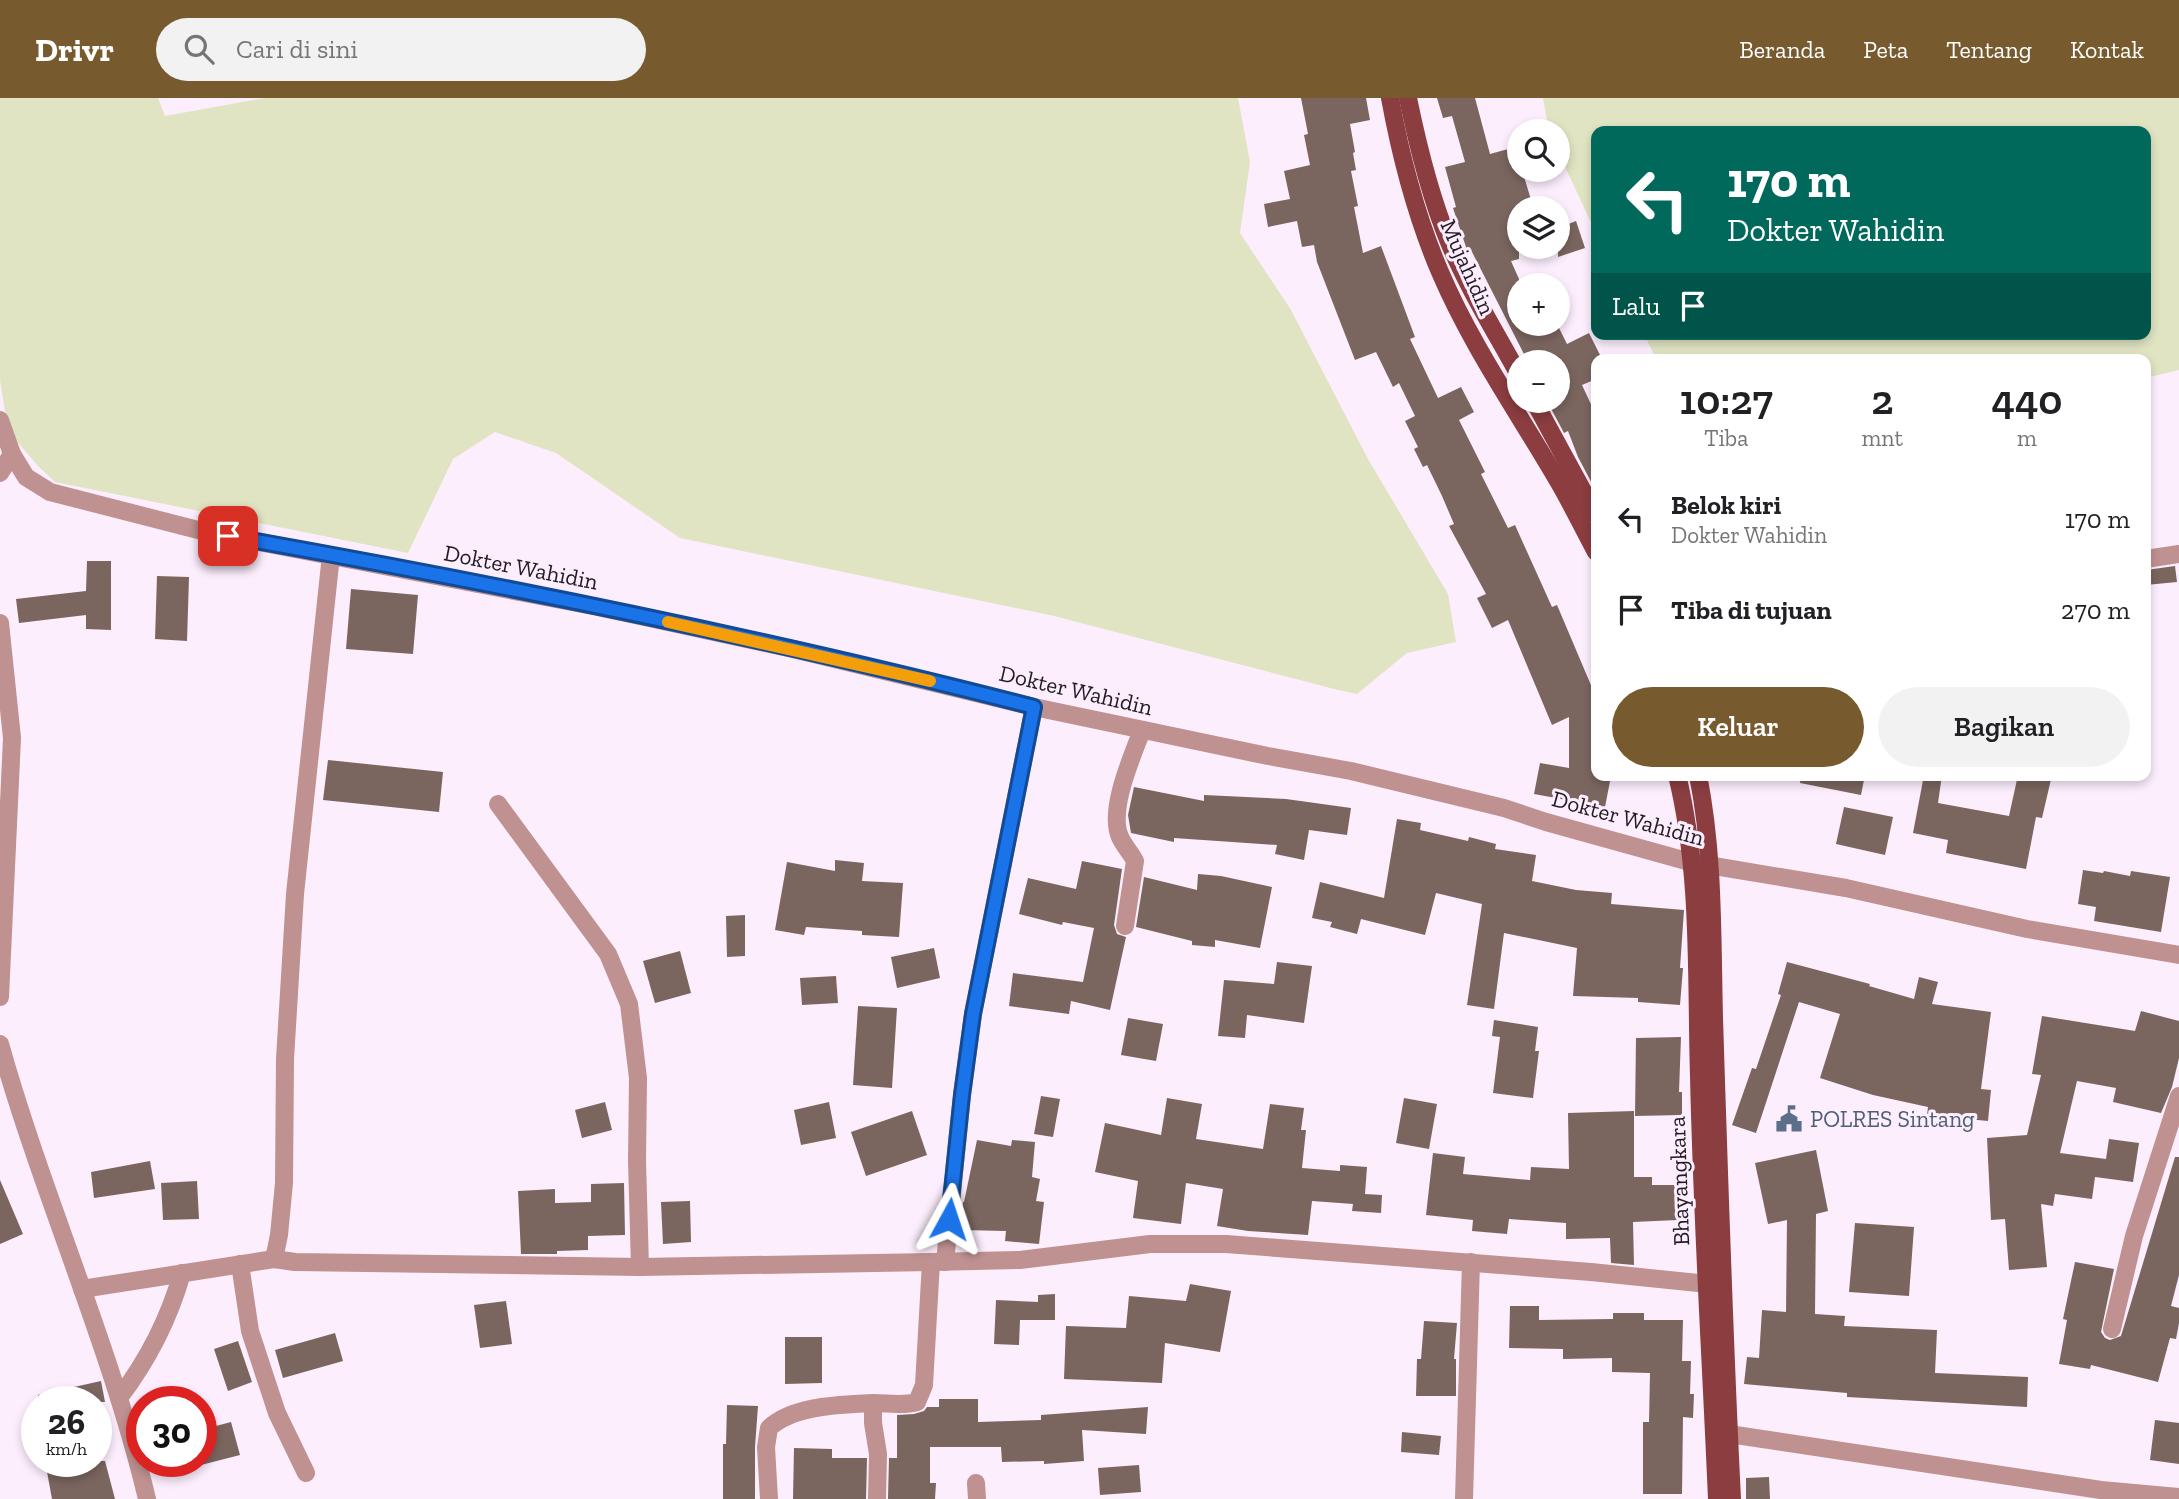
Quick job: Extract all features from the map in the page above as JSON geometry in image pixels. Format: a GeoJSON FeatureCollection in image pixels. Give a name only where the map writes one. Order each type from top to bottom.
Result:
{"type":"FeatureCollection","features":[{"type":"Feature","properties":{"kind":"main road","name":"Mujahidin"},"geometry":{"type":"LineString","coordinates":[[1390,98],[1413,201],[1444,281],[1495,377],[1562,487],[1591,542]]}},
{"type":"Feature","properties":{"kind":"main road","name":"Mujahidin"},"geometry":{"type":"LineString","coordinates":[[1408,98],[1428,184],[1448,240],[1507,353]]}},
{"type":"Feature","properties":{"kind":"main road"},"geometry":{"type":"LineString","coordinates":[[1541,413],[1591,506]]}},
{"type":"Feature","properties":{"kind":"main road"},"geometry":{"type":"LineString","coordinates":[[1678,781],[1690,862]]}},
{"type":"Feature","properties":{"kind":"main road"},"geometry":{"type":"LineString","coordinates":[[1699,781],[1709,865]]}},
{"type":"Feature","properties":{"kind":"main road","name":"Bhayangkara"},"geometry":{"type":"LineString","coordinates":[[1690,862],[1697,946],[1699,1078],[1717,1499]]}},
{"type":"Feature","properties":{"kind":"main road","name":"Bhayangkara"},"geometry":{"type":"LineString","coordinates":[[1709,865],[1732,1499]]}},
{"type":"Feature","properties":{"kind":"street","name":"Dokter Wahidin"},"geometry":{"type":"LineString","coordinates":[[0,420],[12,454],[26,477],[50,492],[202,531],[598,607],[793,649],[1034,707],[1351,771],[1435,791],[1690,862],[1846,888],[2027,929],[2179,955]]}},
{"type":"Feature","properties":{"kind":"street"},"geometry":{"type":"LineString","coordinates":[[0,473],[12,454]]}},
{"type":"Feature","properties":{"kind":"street"},"geometry":{"type":"LineString","coordinates":[[2151,558],[2179,554]]}},
{"type":"Feature","properties":{"kind":"street"},"geometry":{"type":"LineString","coordinates":[[274,1259],[284,1183],[285,1059],[295,894],[331,555]]}},
{"type":"Feature","properties":{"kind":"street"},"geometry":{"type":"LineString","coordinates":[[0,623],[12,738],[0,997]]}},
{"type":"Feature","properties":{"kind":"street"},"geometry":{"type":"LineString","coordinates":[[769,1499],[766,1447],[769,1428],[779,1419],[806,1410],[873,1403],[910,1404],[917,1402],[924,1385],[938,1262],[973,1014],[1034,707]]}},
{"type":"Feature","properties":{"kind":"street"},"geometry":{"type":"LineString","coordinates":[[1125,926],[1135,861],[1119,836],[1119,800],[1125,774],[1142,730]]}},
{"type":"Feature","properties":{"kind":"street"},"geometry":{"type":"LineString","coordinates":[[499,804],[608,954],[629,1004],[638,1079],[640,1267]]}},
{"type":"Feature","properties":{"kind":"street"},"geometry":{"type":"LineString","coordinates":[[0,1044],[119,1398],[147,1499]]}},
{"type":"Feature","properties":{"kind":"street"},"geometry":{"type":"LineString","coordinates":[[2112,1329],[2134,1236],[2179,1096]]}},
{"type":"Feature","properties":{"kind":"street"},"geometry":{"type":"LineString","coordinates":[[82,1289],[274,1259],[309,1262],[640,1267],[938,1262],[1020,1260],[1150,1244],[1226,1244],[1471,1262],[1708,1284]]}},
{"type":"Feature","properties":{"kind":"street"},"geometry":{"type":"LineString","coordinates":[[1464,1499],[1471,1262]]}},
{"type":"Feature","properties":{"kind":"street"},"geometry":{"type":"LineString","coordinates":[[240,1264],[250,1331],[277,1413],[306,1473]]}},
{"type":"Feature","properties":{"kind":"street"},"geometry":{"type":"LineString","coordinates":[[119,1398],[138,1373],[158,1338],[183,1273]]}},
{"type":"Feature","properties":{"kind":"street"},"geometry":{"type":"LineString","coordinates":[[873,1403],[878,1454],[877,1499]]}},
{"type":"Feature","properties":{"kind":"street"},"geometry":{"type":"LineString","coordinates":[[1729,1434],[2089,1488],[2179,1497]]}},
{"type":"Feature","properties":{"kind":"green space"},"geometry":{"type":"Polygon","coordinates":[[[0,98],[158,98],[165,116],[265,98],[1238,98],[1250,162],[1240,233],[1291,310],[1368,459],[1448,594],[1456,642],[1407,653],[1357,694],[1338,690],[1054,616],[680,538],[556,453],[495,432],[453,459],[408,553],[55,482],[8,431],[0,380],[0,98]]]}},
{"type":"Feature","properties":{"kind":"green space"},"geometry":{"type":"Polygon","coordinates":[[[1543,98],[2179,98],[2179,370],[2151,377],[2151,354],[1654,354],[1647,340],[2151,340],[2151,126],[1591,126],[1591,222],[1570,178],[1570,119],[1547,119],[1543,98]]]}},
{"type":"Feature","properties":{"kind":"building"},"geometry":{"type":"Polygon","coordinates":[[[1301,98],[1366,98],[1370,120],[1350,124],[1356,170],[1351,171],[1358,206],[1354,207],[1363,253],[1381,246],[1415,337],[1410,339],[1438,398],[1461,387],[1474,412],[1459,420],[1485,472],[1481,474],[1508,528],[1515,525],[1552,607],[1557,605],[1591,685],[1591,781],[1610,781],[1605,807],[1534,794],[1540,763],[1569,768],[1569,717],[1552,725],[1508,620],[1492,628],[1477,598],[1486,594],[1449,526],[1454,524],[1427,465],[1423,467],[1414,449],[1418,447],[1405,421],[1415,416],[1399,383],[1393,387],[1376,352],[1355,360],[1317,262],[1314,245],[1302,247],[1297,221],[1268,227],[1264,204],[1290,199],[1284,171],[1310,165],[1304,135],[1308,134],[1301,98]]]}},
{"type":"Feature","properties":{"kind":"building"},"geometry":{"type":"Polygon","coordinates":[[[1437,98],[1475,98],[1490,154],[1507,149],[1507,182],[1526,182],[1530,196],[1507,196],[1507,259],[1519,259],[1511,261],[1516,273],[1507,273],[1507,321],[1472,252],[1468,253],[1453,208],[1456,207],[1445,167],[1465,162],[1452,116],[1443,118],[1437,98]]]}},
{"type":"Feature","properties":{"kind":"building"},"geometry":{"type":"Polygon","coordinates":[[[1576,221],[1585,248],[1570,253],[1570,223],[1576,221]]]}},
{"type":"Feature","properties":{"kind":"building"},"geometry":{"type":"Polygon","coordinates":[[[1589,333],[1600,354],[1591,354],[1591,381],[1582,385],[1591,404],[1591,482],[1568,431],[1564,433],[1553,413],[1570,413],[1570,350],[1522,350],[1515,336],[1563,336],[1567,344],[1589,333]]]}},
{"type":"Feature","properties":{"kind":"building"},"geometry":{"type":"Polygon","coordinates":[[[87,561],[111,561],[111,630],[86,629],[86,615],[19,623],[16,599],[86,591],[87,561]]]}},
{"type":"Feature","properties":{"kind":"building"},"geometry":{"type":"Polygon","coordinates":[[[2175,566],[2177,582],[2151,585],[2151,569],[2175,566]]]}},
{"type":"Feature","properties":{"kind":"building"},"geometry":{"type":"Polygon","coordinates":[[[157,576],[189,577],[187,641],[155,639],[157,576]]]}},
{"type":"Feature","properties":{"kind":"building"},"geometry":{"type":"Polygon","coordinates":[[[351,589],[418,595],[413,654],[346,649],[351,589]]]}},
{"type":"Feature","properties":{"kind":"building"},"geometry":{"type":"Polygon","coordinates":[[[328,760],[443,772],[439,812],[323,800],[328,760]]]}},
{"type":"Feature","properties":{"kind":"building"},"geometry":{"type":"Polygon","coordinates":[[[1800,781],[1864,781],[1861,795],[1800,781]]]}},
{"type":"Feature","properties":{"kind":"building"},"geometry":{"type":"Polygon","coordinates":[[[1923,781],[1941,781],[1938,803],[2009,816],[2017,781],[2051,781],[2042,818],[2036,817],[2026,869],[1946,853],[1948,840],[1913,833],[1923,781]]]}},
{"type":"Feature","properties":{"kind":"building"},"geometry":{"type":"Polygon","coordinates":[[[1134,787],[1204,801],[1204,795],[1286,799],[1351,808],[1347,835],[1309,830],[1304,860],[1275,854],[1277,845],[1174,838],[1174,842],[1131,833],[1128,815],[1134,787]]]}},
{"type":"Feature","properties":{"kind":"building"},"geometry":{"type":"Polygon","coordinates":[[[1844,807],[1893,817],[1885,855],[1836,844],[1844,807]]]}},
{"type":"Feature","properties":{"kind":"building"},"geometry":{"type":"Polygon","coordinates":[[[1397,819],[1421,823],[1420,830],[1468,841],[1469,837],[1496,844],[1495,849],[1536,855],[1532,881],[1576,890],[1612,893],[1611,904],[1684,910],[1680,1005],[1638,1002],[1638,998],[1573,996],[1577,948],[1504,933],[1494,1009],[1467,1005],[1482,904],[1436,893],[1425,935],[1361,919],[1357,934],[1330,927],[1332,922],[1312,918],[1320,882],[1384,898],[1397,819]]]}},
{"type":"Feature","properties":{"kind":"building"},"geometry":{"type":"Polygon","coordinates":[[[835,860],[864,863],[862,881],[903,883],[899,937],[806,927],[804,935],[775,930],[787,862],[835,871],[835,860]]]}},
{"type":"Feature","properties":{"kind":"building"},"geometry":{"type":"Polygon","coordinates":[[[1082,861],[1122,869],[1114,925],[1117,934],[1126,937],[1110,1010],[1071,1001],[1069,1014],[1009,1006],[1013,973],[1083,982],[1094,928],[1063,922],[1062,925],[1019,914],[1028,878],[1076,889],[1082,861]]]}},
{"type":"Feature","properties":{"kind":"building"},"geometry":{"type":"Polygon","coordinates":[[[2083,870],[2130,876],[2131,871],[2170,877],[2161,932],[2094,921],[2096,907],[2078,904],[2083,870]]]}},
{"type":"Feature","properties":{"kind":"building"},"geometry":{"type":"Polygon","coordinates":[[[1198,874],[1272,887],[1260,948],[1215,940],[1215,947],[1192,945],[1192,941],[1136,927],[1144,877],[1197,890],[1198,874]]]}},
{"type":"Feature","properties":{"kind":"building"},"geometry":{"type":"Polygon","coordinates":[[[745,915],[745,956],[727,957],[726,916],[745,915]]]}},
{"type":"Feature","properties":{"kind":"building"},"geometry":{"type":"Polygon","coordinates":[[[934,948],[940,978],[897,988],[891,957],[934,948]]]}},
{"type":"Feature","properties":{"kind":"building"},"geometry":{"type":"Polygon","coordinates":[[[680,951],[691,993],[655,1003],[643,961],[680,951]]]}},
{"type":"Feature","properties":{"kind":"building"},"geometry":{"type":"Polygon","coordinates":[[[1277,962],[1312,966],[1304,1023],[1247,1015],[1245,1038],[1218,1036],[1224,980],[1274,984],[1277,962]]]}},
{"type":"Feature","properties":{"kind":"building"},"geometry":{"type":"Polygon","coordinates":[[[1787,962],[1914,999],[1919,977],[1938,982],[1932,1004],[1991,1012],[1981,1089],[1991,1090],[1988,1121],[1927,1115],[1928,1107],[1873,1095],[1820,1078],[1840,1014],[1799,1002],[1756,1133],[1732,1125],[1752,1068],[1756,1069],[1781,995],[1778,994],[1787,962]]]}},
{"type":"Feature","properties":{"kind":"building"},"geometry":{"type":"Polygon","coordinates":[[[836,976],[838,1003],[802,1005],[800,978],[836,976]]]}},
{"type":"Feature","properties":{"kind":"building"},"geometry":{"type":"Polygon","coordinates":[[[858,1006],[897,1008],[892,1088],[853,1085],[858,1006]]]}},
{"type":"Feature","properties":{"kind":"building"},"geometry":{"type":"Polygon","coordinates":[[[2141,1011],[2179,1021],[2179,1058],[2172,1087],[2161,1113],[2113,1102],[2116,1088],[2077,1081],[2060,1153],[2106,1159],[2109,1139],[2139,1143],[2133,1182],[2095,1177],[2092,1199],[2055,1194],[2053,1206],[2041,1204],[2047,1267],[2009,1270],[2005,1219],[1991,1220],[1987,1138],[2027,1135],[2041,1075],[2032,1074],[2042,1016],[2135,1031],[2141,1011]]]}},
{"type":"Feature","properties":{"kind":"building"},"geometry":{"type":"Polygon","coordinates":[[[1128,1018],[1163,1024],[1156,1061],[1121,1055],[1128,1018]]]}},
{"type":"Feature","properties":{"kind":"building"},"geometry":{"type":"Polygon","coordinates":[[[1494,1020],[1538,1027],[1535,1051],[1539,1051],[1533,1098],[1493,1093],[1500,1037],[1492,1036],[1494,1020]]]}},
{"type":"Feature","properties":{"kind":"building"},"geometry":{"type":"Polygon","coordinates":[[[1681,1037],[1679,1092],[1682,1092],[1682,1115],[1635,1116],[1636,1038],[1681,1037]]]}},
{"type":"Feature","properties":{"kind":"building"},"geometry":{"type":"Polygon","coordinates":[[[1041,1096],[1060,1099],[1053,1137],[1034,1134],[1041,1096]]]}},
{"type":"Feature","properties":{"kind":"building"},"geometry":{"type":"Polygon","coordinates":[[[1167,1098],[1202,1104],[1196,1139],[1263,1149],[1270,1104],[1304,1108],[1301,1130],[1306,1130],[1302,1168],[1340,1171],[1340,1165],[1367,1167],[1365,1194],[1382,1195],[1381,1213],[1352,1211],[1353,1204],[1312,1201],[1308,1235],[1248,1231],[1217,1226],[1223,1189],[1186,1183],[1181,1224],[1133,1218],[1138,1181],[1095,1172],[1105,1123],[1161,1135],[1167,1098]]]}},
{"type":"Feature","properties":{"kind":"building"},"geometry":{"type":"Polygon","coordinates":[[[1404,1098],[1437,1104],[1429,1149],[1396,1143],[1404,1098]]]}},
{"type":"Feature","properties":{"kind":"building"},"geometry":{"type":"Polygon","coordinates":[[[605,1102],[612,1130],[582,1138],[575,1110],[605,1102]]]}},
{"type":"Feature","properties":{"kind":"building"},"geometry":{"type":"Polygon","coordinates":[[[829,1102],[836,1138],[801,1145],[794,1110],[829,1102]]]}},
{"type":"Feature","properties":{"kind":"building"},"geometry":{"type":"Polygon","coordinates":[[[912,1111],[927,1155],[866,1176],[851,1132],[912,1111]]]}},
{"type":"Feature","properties":{"kind":"building"},"geometry":{"type":"Polygon","coordinates":[[[1634,1111],[1634,1177],[1652,1177],[1652,1185],[1677,1185],[1678,1220],[1633,1222],[1634,1265],[1611,1263],[1610,1238],[1566,1239],[1566,1223],[1509,1219],[1507,1234],[1472,1231],[1473,1220],[1426,1215],[1433,1153],[1465,1157],[1463,1174],[1530,1180],[1531,1167],[1569,1169],[1568,1113],[1634,1111]]]}},
{"type":"Feature","properties":{"kind":"building"},"geometry":{"type":"Polygon","coordinates":[[[977,1140],[1011,1146],[1012,1140],[1035,1142],[1032,1177],[1040,1179],[1036,1201],[1044,1202],[1039,1244],[1005,1241],[1006,1231],[960,1230],[963,1202],[977,1140]]]}},
{"type":"Feature","properties":{"kind":"building"},"geometry":{"type":"Polygon","coordinates":[[[1816,1150],[1828,1211],[1816,1214],[1815,1314],[1845,1316],[1844,1326],[1937,1330],[1935,1373],[2028,1377],[2027,1407],[1847,1397],[1847,1393],[1744,1384],[1747,1357],[1759,1358],[1762,1310],[1786,1312],[1787,1220],[1768,1224],[1755,1163],[1816,1150]]]}},
{"type":"Feature","properties":{"kind":"building"},"geometry":{"type":"Polygon","coordinates":[[[2175,1157],[2179,1157],[2179,1275],[2171,1306],[2179,1308],[2179,1323],[2176,1339],[2170,1338],[2158,1382],[2091,1365],[2090,1369],[2059,1364],[2067,1320],[2063,1319],[2075,1262],[2114,1269],[2101,1332],[2110,1340],[2121,1336],[2175,1157]]]}},
{"type":"Feature","properties":{"kind":"building"},"geometry":{"type":"Polygon","coordinates":[[[150,1161],[155,1189],[94,1198],[91,1172],[150,1161]]]}},
{"type":"Feature","properties":{"kind":"building"},"geometry":{"type":"Polygon","coordinates":[[[0,1180],[23,1234],[0,1244],[0,1180]]]}},
{"type":"Feature","properties":{"kind":"building"},"geometry":{"type":"Polygon","coordinates":[[[197,1181],[199,1219],[163,1220],[161,1183],[197,1181]]]}},
{"type":"Feature","properties":{"kind":"building"},"geometry":{"type":"Polygon","coordinates":[[[624,1183],[625,1235],[588,1236],[588,1250],[557,1251],[557,1254],[521,1254],[518,1191],[555,1189],[555,1203],[591,1202],[591,1184],[624,1183]]]}},
{"type":"Feature","properties":{"kind":"building"},"geometry":{"type":"Polygon","coordinates":[[[690,1201],[691,1242],[663,1244],[661,1202],[690,1201]]]}},
{"type":"Feature","properties":{"kind":"building"},"geometry":{"type":"Polygon","coordinates":[[[1855,1223],[1914,1227],[1909,1296],[1849,1292],[1855,1223]]]}},
{"type":"Feature","properties":{"kind":"building"},"geometry":{"type":"Polygon","coordinates":[[[1190,1284],[1231,1291],[1220,1352],[1165,1343],[1162,1383],[1064,1379],[1066,1326],[1126,1328],[1129,1296],[1186,1301],[1190,1284]]]}},
{"type":"Feature","properties":{"kind":"building"},"geometry":{"type":"Polygon","coordinates":[[[1055,1294],[1055,1320],[1020,1320],[1019,1345],[994,1344],[996,1300],[1038,1302],[1038,1295],[1055,1294]]]}},
{"type":"Feature","properties":{"kind":"building"},"geometry":{"type":"Polygon","coordinates":[[[506,1301],[512,1344],[480,1348],[474,1305],[506,1301]]]}},
{"type":"Feature","properties":{"kind":"building"},"geometry":{"type":"Polygon","coordinates":[[[1510,1306],[1539,1306],[1539,1320],[1613,1319],[1613,1313],[1644,1313],[1644,1320],[1683,1320],[1682,1361],[1691,1361],[1690,1394],[1694,1394],[1693,1418],[1683,1417],[1682,1494],[1643,1494],[1643,1422],[1649,1422],[1650,1373],[1612,1372],[1612,1358],[1563,1359],[1563,1349],[1509,1348],[1510,1306]]]}},
{"type":"Feature","properties":{"kind":"building"},"geometry":{"type":"Polygon","coordinates":[[[1424,1321],[1457,1323],[1454,1359],[1456,1396],[1416,1396],[1417,1359],[1421,1359],[1424,1321]]]}},
{"type":"Feature","properties":{"kind":"building"},"geometry":{"type":"Polygon","coordinates":[[[335,1333],[343,1361],[283,1378],[275,1350],[335,1333]]]}},
{"type":"Feature","properties":{"kind":"building"},"geometry":{"type":"Polygon","coordinates":[[[785,1337],[822,1337],[822,1383],[785,1384],[785,1337]]]}},
{"type":"Feature","properties":{"kind":"building"},"geometry":{"type":"Polygon","coordinates":[[[238,1341],[252,1382],[228,1391],[214,1349],[238,1341]]]}},
{"type":"Feature","properties":{"kind":"building"},"geometry":{"type":"Polygon","coordinates":[[[101,1381],[102,1386],[78,1386],[101,1381]]]}},
{"type":"Feature","properties":{"kind":"building"},"geometry":{"type":"Polygon","coordinates":[[[939,1399],[978,1399],[978,1422],[1041,1420],[1041,1415],[1148,1407],[1146,1434],[1082,1430],[1084,1461],[1044,1464],[1044,1461],[1002,1462],[1001,1447],[930,1447],[930,1483],[936,1483],[935,1499],[888,1499],[889,1458],[897,1458],[897,1415],[914,1414],[927,1407],[939,1407],[939,1399]]]}},
{"type":"Feature","properties":{"kind":"building"},"geometry":{"type":"Polygon","coordinates":[[[727,1405],[758,1406],[755,1499],[723,1499],[723,1444],[726,1444],[727,1405]]]}},
{"type":"Feature","properties":{"kind":"building"},"geometry":{"type":"Polygon","coordinates":[[[2155,1420],[2179,1423],[2179,1464],[2150,1460],[2155,1420]]]}},
{"type":"Feature","properties":{"kind":"building"},"geometry":{"type":"Polygon","coordinates":[[[231,1422],[240,1455],[217,1461],[217,1426],[231,1422]]]}},
{"type":"Feature","properties":{"kind":"building"},"geometry":{"type":"Polygon","coordinates":[[[1402,1432],[1441,1436],[1439,1455],[1401,1452],[1402,1432]]]}},
{"type":"Feature","properties":{"kind":"building"},"geometry":{"type":"Polygon","coordinates":[[[794,1448],[832,1449],[832,1458],[867,1458],[866,1499],[793,1499],[794,1448]]]}},
{"type":"Feature","properties":{"kind":"building"},"geometry":{"type":"Polygon","coordinates":[[[1139,1465],[1141,1492],[1100,1495],[1098,1468],[1139,1465]]]}},
{"type":"Feature","properties":{"kind":"building"},"geometry":{"type":"Polygon","coordinates":[[[48,1477],[109,1477],[115,1499],[52,1499],[48,1477]]]}},
{"type":"Feature","properties":{"kind":"building"},"geometry":{"type":"Polygon","coordinates":[[[1769,1477],[1770,1499],[1746,1499],[1746,1478],[1769,1477]]]}},
{"type":"Feature","properties":{"kind":"slow traffic"},"geometry":{"type":"LineString","coordinates":[[668,622],[930,681]]}},
{"type":"Feature","properties":{"kind":"place","name":"POLRES Sintang"},"geometry":{"type":"Point","coordinates":[1789,1119]}},
{"type":"Feature","properties":{"kind":"route"},"geometry":{"type":"LineString","coordinates":[[228,536],[622,612],[793,649],[1034,707],[973,1014],[949,1219]]}}]}
